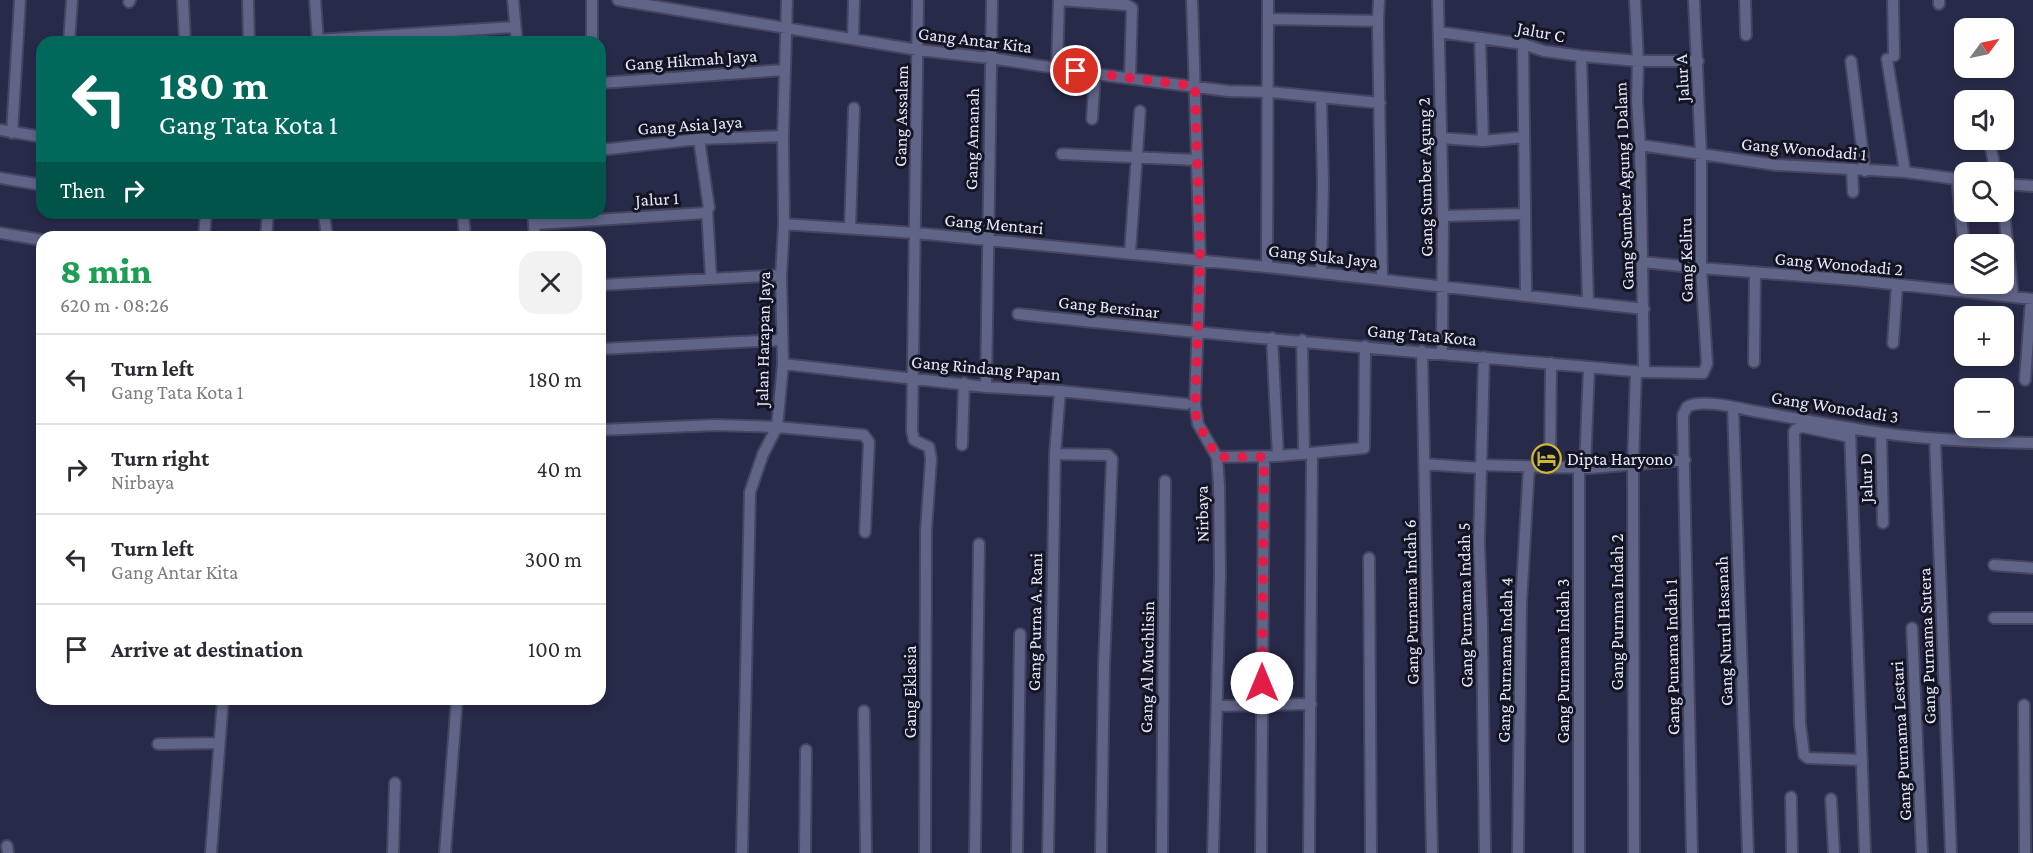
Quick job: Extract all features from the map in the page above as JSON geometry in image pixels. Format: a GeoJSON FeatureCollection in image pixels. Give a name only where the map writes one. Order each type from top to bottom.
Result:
{"type":"FeatureCollection","features":[{"type":"Feature","properties":{"kind":"street"},"geometry":{"type":"LineString","coordinates":[[20,0],[6,132],[36,136]]}},
{"type":"Feature","properties":{"kind":"street"},"geometry":{"type":"LineString","coordinates":[[69,36],[72,0]]}},
{"type":"Feature","properties":{"kind":"street"},"geometry":{"type":"LineString","coordinates":[[183,0],[185,36]]}},
{"type":"Feature","properties":{"kind":"street"},"geometry":{"type":"LineString","coordinates":[[248,0],[249,36]]}},
{"type":"Feature","properties":{"kind":"street"},"geometry":{"type":"LineString","coordinates":[[315,0],[317,36]]}},
{"type":"Feature","properties":{"kind":"street"},"geometry":{"type":"LineString","coordinates":[[513,0],[516,36]]}},
{"type":"Feature","properties":{"kind":"street"},"geometry":{"type":"LineString","coordinates":[[592,0],[592,36]]}},
{"type":"Feature","properties":{"kind":"street","name":"Gang Antar Kita"},"geometry":{"type":"LineString","coordinates":[[618,0],[918,50],[1095,74],[1228,91],[1269,92],[1380,103]]}},
{"type":"Feature","properties":{"kind":"street","name":"Jalan Harapan Jaya"},"geometry":{"type":"LineString","coordinates":[[742,853],[750,492],[763,454],[777,428],[783,364],[781,275],[784,224],[783,136],[787,0]]}},
{"type":"Feature","properties":{"kind":"street"},"geometry":{"type":"LineString","coordinates":[[853,39],[854,0]]}},
{"type":"Feature","properties":{"kind":"street","name":"Gang Assalam"},"geometry":{"type":"LineString","coordinates":[[914,378],[918,0]]}},
{"type":"Feature","properties":{"kind":"street","name":"Gang Amanah"},"geometry":{"type":"LineString","coordinates":[[986,387],[992,0]]}},
{"type":"Feature","properties":{"kind":"street"},"geometry":{"type":"LineString","coordinates":[[1057,68],[1059,0],[1127,5],[1132,8],[1130,77]]}},
{"type":"Feature","properties":{"kind":"street","name":"Nirbaya"},"geometry":{"type":"LineString","coordinates":[[1192,0],[1200,260],[1197,334],[1190,404],[1198,424],[1217,457],[1220,523],[1213,853]]}},
{"type":"Feature","properties":{"kind":"street"},"geometry":{"type":"LineString","coordinates":[[1267,267],[1268,0]]}},
{"type":"Feature","properties":{"kind":"street"},"geometry":{"type":"LineString","coordinates":[[1379,0],[1383,279]]}},
{"type":"Feature","properties":{"kind":"street","name":"Gang Sumber Agung 2"},"geometry":{"type":"LineString","coordinates":[[1438,0],[1443,216],[1442,353]]}},
{"type":"Feature","properties":{"kind":"street","name":"Gang Sumber Agung 1 Dalam"},"geometry":{"type":"LineString","coordinates":[[1635,0],[1638,61],[1636,100],[1640,145],[1644,309],[1640,371]]}},
{"type":"Feature","properties":{"kind":"street","name":"Jalur A"},"geometry":{"type":"LineString","coordinates":[[1694,0],[1701,155]]}},
{"type":"Feature","properties":{"kind":"street"},"geometry":{"type":"LineString","coordinates":[[1745,0],[1746,35]]}},
{"type":"Feature","properties":{"kind":"street"},"geometry":{"type":"LineString","coordinates":[[1893,0],[1891,57],[1905,172]]}},
{"type":"Feature","properties":{"kind":"street"},"geometry":{"type":"LineString","coordinates":[[1269,19],[1378,21]]}},
{"type":"Feature","properties":{"kind":"street"},"geometry":{"type":"LineString","coordinates":[[388,36],[515,27]]}},
{"type":"Feature","properties":{"kind":"street","name":"Jalur C"},"geometry":{"type":"LineString","coordinates":[[1438,32],[1523,44],[1544,51],[1581,56],[1638,61],[1698,61]]}},
{"type":"Feature","properties":{"kind":"street"},"geometry":{"type":"LineString","coordinates":[[1480,38],[1483,141]]}},
{"type":"Feature","properties":{"kind":"street"},"geometry":{"type":"LineString","coordinates":[[1523,44],[1526,294]]}},
{"type":"Feature","properties":{"kind":"street"},"geometry":{"type":"LineString","coordinates":[[1581,56],[1588,301]]}},
{"type":"Feature","properties":{"kind":"street"},"geometry":{"type":"LineString","coordinates":[[1851,61],[1865,171]]}},
{"type":"Feature","properties":{"kind":"street","name":"Gang Hikmah Jaya"},"geometry":{"type":"LineString","coordinates":[[606,83],[784,70]]}},
{"type":"Feature","properties":{"kind":"street"},"geometry":{"type":"LineString","coordinates":[[1092,119],[1095,74]]}},
{"type":"Feature","properties":{"kind":"street"},"geometry":{"type":"LineString","coordinates":[[1321,98],[1323,184],[1321,272]]}},
{"type":"Feature","properties":{"kind":"street"},"geometry":{"type":"LineString","coordinates":[[850,228],[854,108]]}},
{"type":"Feature","properties":{"kind":"street"},"geometry":{"type":"LineString","coordinates":[[1130,254],[1140,111]]}},
{"type":"Feature","properties":{"kind":"street","name":"Gang Asia Jaya"},"geometry":{"type":"LineString","coordinates":[[606,149],[699,139],[783,136]]}},
{"type":"Feature","properties":{"kind":"street"},"geometry":{"type":"LineString","coordinates":[[1440,138],[1483,141],[1524,137]]}},
{"type":"Feature","properties":{"kind":"street"},"geometry":{"type":"LineString","coordinates":[[699,139],[708,193],[711,278]]}},
{"type":"Feature","properties":{"kind":"street","name":"Gang Wonodadi 1"},"geometry":{"type":"LineString","coordinates":[[1640,145],[1776,165],[1852,171],[1905,172],[1954,179]]}},
{"type":"Feature","properties":{"kind":"street"},"geometry":{"type":"LineString","coordinates":[[1062,154],[1197,160]]}},
{"type":"Feature","properties":{"kind":"street","name":"Gang Keliru"},"geometry":{"type":"LineString","coordinates":[[1701,155],[1701,268],[1707,364]]}},
{"type":"Feature","properties":{"kind":"street"},"geometry":{"type":"LineString","coordinates":[[1852,171],[1853,192]]}},
{"type":"Feature","properties":{"kind":"street"},"geometry":{"type":"LineString","coordinates":[[0,178],[36,184]]}},
{"type":"Feature","properties":{"kind":"street"},"geometry":{"type":"LineString","coordinates":[[2014,185],[2033,186]]}},
{"type":"Feature","properties":{"kind":"street","name":"Jalur 1"},"geometry":{"type":"LineString","coordinates":[[606,216],[701,213],[707,210]]}},
{"type":"Feature","properties":{"kind":"street"},"geometry":{"type":"LineString","coordinates":[[1443,216],[1525,214]]}},
{"type":"Feature","properties":{"kind":"street"},"geometry":{"type":"LineString","coordinates":[[2005,222],[2013,296]]}},
{"type":"Feature","properties":{"kind":"street","name":"Gang Mentari"},"geometry":{"type":"LineString","coordinates":[[784,224],[916,233],[1200,260]]}},
{"type":"Feature","properties":{"kind":"street"},"geometry":{"type":"LineString","coordinates":[[0,233],[36,239]]}},
{"type":"Feature","properties":{"kind":"street","name":"Gang Suka Jaya"},"geometry":{"type":"LineString","coordinates":[[1200,260],[1526,294],[1644,309]]}},
{"type":"Feature","properties":{"kind":"street","name":"Gang Wonodadi 2"},"geometry":{"type":"LineString","coordinates":[[1643,262],[1855,280],[2032,299]]}},
{"type":"Feature","properties":{"kind":"street"},"geometry":{"type":"LineString","coordinates":[[1754,362],[1755,272]]}},
{"type":"Feature","properties":{"kind":"street"},"geometry":{"type":"LineString","coordinates":[[606,285],[781,275]]}},
{"type":"Feature","properties":{"kind":"street"},"geometry":{"type":"LineString","coordinates":[[1893,343],[1897,285]]}},
{"type":"Feature","properties":{"kind":"street"},"geometry":{"type":"LineString","coordinates":[[2025,380],[2032,299]]}},
{"type":"Feature","properties":{"kind":"street","name":"Gang Bersinar"},"geometry":{"type":"LineString","coordinates":[[1018,314],[1197,334]]}},
{"type":"Feature","properties":{"kind":"street","name":"Gang Tata Kota"},"geometry":{"type":"LineString","coordinates":[[1197,334],[1302,340],[1640,371],[1703,373],[1707,364]]}},
{"type":"Feature","properties":{"kind":"street"},"geometry":{"type":"LineString","coordinates":[[1272,338],[1278,456]]}},
{"type":"Feature","properties":{"kind":"street"},"geometry":{"type":"LineString","coordinates":[[606,349],[781,340]]}},
{"type":"Feature","properties":{"kind":"street"},"geometry":{"type":"LineString","coordinates":[[1302,340],[1308,454],[1311,704],[1309,853]]}},
{"type":"Feature","properties":{"kind":"street"},"geometry":{"type":"LineString","coordinates":[[1217,457],[1264,457],[1364,448],[1365,346]]}},
{"type":"Feature","properties":{"kind":"street","name":"Gang Purnama Indah 6"},"geometry":{"type":"LineString","coordinates":[[1422,351],[1432,853]]}},
{"type":"Feature","properties":{"kind":"street","name":"Gang Purnama Indah 5"},"geometry":{"type":"LineString","coordinates":[[1484,357],[1479,543],[1485,853]]}},
{"type":"Feature","properties":{"kind":"street"},"geometry":{"type":"LineString","coordinates":[[1550,468],[1551,363]]}},
{"type":"Feature","properties":{"kind":"street","name":"Gang Rindang Papan"},"geometry":{"type":"LineString","coordinates":[[783,364],[986,387],[1060,391],[1190,404]]}},
{"type":"Feature","properties":{"kind":"street","name":"Gang Purnama Indah 3"},"geometry":{"type":"LineString","coordinates":[[1579,853],[1582,468],[1589,367]]}},
{"type":"Feature","properties":{"kind":"street","name":"Gang Purnma Indah 2"},"geometry":{"type":"LineString","coordinates":[[1634,853],[1633,464],[1640,371]]}},
{"type":"Feature","properties":{"kind":"street","name":"Gang Eklasia"},"geometry":{"type":"LineString","coordinates":[[914,378],[913,438],[926,444],[930,450],[926,531],[925,853]]}},
{"type":"Feature","properties":{"kind":"street"},"geometry":{"type":"LineString","coordinates":[[962,446],[964,383]]}},
{"type":"Feature","properties":{"kind":"street","name":"Gang Purna A. Rani"},"geometry":{"type":"LineString","coordinates":[[1047,853],[1055,454],[1060,391]]}},
{"type":"Feature","properties":{"kind":"street","name":"Gang Wonodadi 3"},"geometry":{"type":"LineString","coordinates":[[1685,460],[1683,414],[1687,407],[1700,403],[1732,407],[1850,432],[1978,442],[2033,442]]}},
{"type":"Feature","properties":{"kind":"street","name":"Gang Nurul Hasanah"},"geometry":{"type":"LineString","coordinates":[[1732,407],[1748,853]]}},
{"type":"Feature","properties":{"kind":"street"},"geometry":{"type":"LineString","coordinates":[[606,430],[716,425],[864,435],[869,442],[865,532]]}},
{"type":"Feature","properties":{"kind":"street"},"geometry":{"type":"LineString","coordinates":[[1862,760],[1808,758],[1804,755],[1800,724],[1794,432],[1803,427],[1850,432],[1862,760],[1865,853]]}},
{"type":"Feature","properties":{"kind":"street","name":"Jalur D"},"geometry":{"type":"LineString","coordinates":[[1881,433],[1883,523]]}},
{"type":"Feature","properties":{"kind":"street","name":"Gang Purnama Sutera"},"geometry":{"type":"LineString","coordinates":[[1935,439],[1952,853]]}},
{"type":"Feature","properties":{"kind":"street"},"geometry":{"type":"LineString","coordinates":[[1055,454],[1108,455],[1112,459],[1104,655],[1101,853]]}},
{"type":"Feature","properties":{"kind":"street"},"geometry":{"type":"LineString","coordinates":[[1261,853],[1264,457]]}},
{"type":"Feature","properties":{"kind":"street"},"geometry":{"type":"LineString","coordinates":[[1425,464],[1582,468],[1685,460]]}},
{"type":"Feature","properties":{"kind":"street","name":"Gang Punama Indah 1"},"geometry":{"type":"LineString","coordinates":[[1685,460],[1692,853]]}},
{"type":"Feature","properties":{"kind":"street","name":"Gang Purnama Indah 4"},"geometry":{"type":"LineString","coordinates":[[1518,853],[1521,603],[1528,467]]}},
{"type":"Feature","properties":{"kind":"street","name":"Gang Al Muchlisin"},"geometry":{"type":"LineString","coordinates":[[1162,853],[1165,480]]}},
{"type":"Feature","properties":{"kind":"street"},"geometry":{"type":"LineString","coordinates":[[975,853],[979,544]]}},
{"type":"Feature","properties":{"kind":"street"},"geometry":{"type":"LineString","coordinates":[[1369,558],[1371,853]]}},
{"type":"Feature","properties":{"kind":"street"},"geometry":{"type":"LineString","coordinates":[[1994,565],[2033,568]]}},
{"type":"Feature","properties":{"kind":"street"},"geometry":{"type":"LineString","coordinates":[[1994,618],[2033,618]]}},
{"type":"Feature","properties":{"kind":"street","name":"Gang Purnama Lestari"},"geometry":{"type":"LineString","coordinates":[[1912,628],[1922,853]]}},
{"type":"Feature","properties":{"kind":"street"},"geometry":{"type":"LineString","coordinates":[[1017,853],[1020,634]]}},
{"type":"Feature","properties":{"kind":"street"},"geometry":{"type":"LineString","coordinates":[[1217,706],[1311,704]]}},
{"type":"Feature","properties":{"kind":"street"},"geometry":{"type":"LineString","coordinates":[[211,853],[222,705]]}},
{"type":"Feature","properties":{"kind":"street"},"geometry":{"type":"LineString","coordinates":[[445,853],[457,705]]}},
{"type":"Feature","properties":{"kind":"street"},"geometry":{"type":"LineString","coordinates":[[2024,705],[2025,853]]}},
{"type":"Feature","properties":{"kind":"street"},"geometry":{"type":"LineString","coordinates":[[864,711],[866,853]]}},
{"type":"Feature","properties":{"kind":"street"},"geometry":{"type":"LineString","coordinates":[[158,744],[219,743]]}},
{"type":"Feature","properties":{"kind":"street"},"geometry":{"type":"LineString","coordinates":[[805,853],[806,750]]}},
{"type":"Feature","properties":{"kind":"street"},"geometry":{"type":"LineString","coordinates":[[393,853],[395,783]]}},
{"type":"Feature","properties":{"kind":"street"},"geometry":{"type":"LineString","coordinates":[[1791,797],[1792,853]]}},
{"type":"Feature","properties":{"kind":"street"},"geometry":{"type":"LineString","coordinates":[[1831,799],[1833,853]]}},
{"type":"Feature","properties":{"kind":"place","name":"Dipta Haryono"},"geometry":{"type":"Point","coordinates":[1546,459]}},
{"type":"Feature","properties":{"kind":"route"},"geometry":{"type":"LineString","coordinates":[[1076,71],[1195,86],[1200,260],[1195,411],[1198,424],[1217,457],[1264,457],[1262,683]]}}]}
